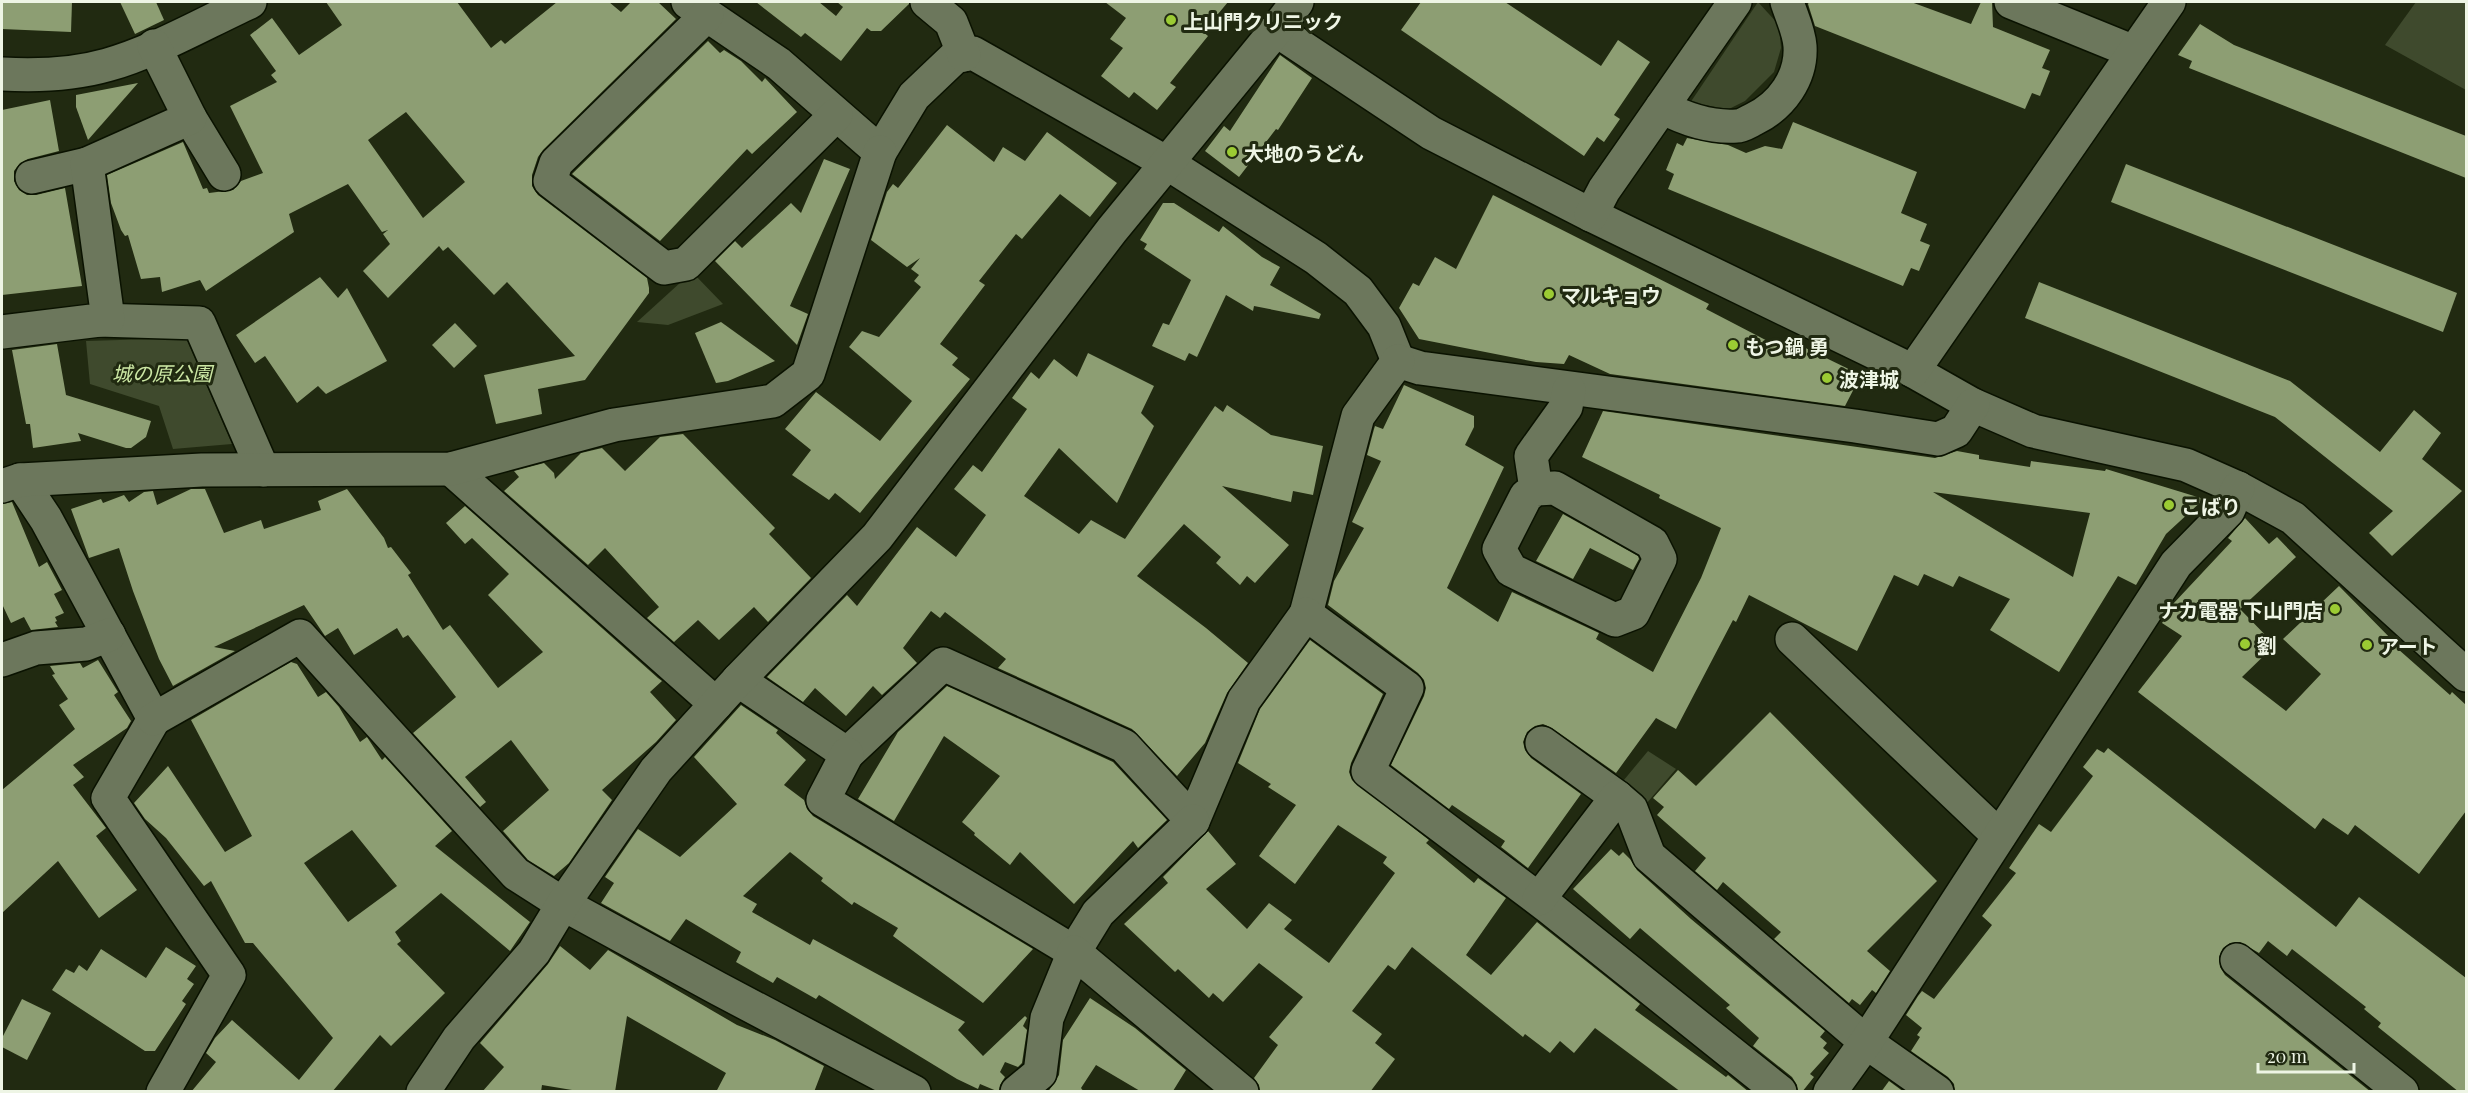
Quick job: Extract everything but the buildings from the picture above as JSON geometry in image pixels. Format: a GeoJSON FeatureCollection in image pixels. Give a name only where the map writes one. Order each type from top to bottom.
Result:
{"type":"FeatureCollection","features":[{"type":"Feature","properties":{"kind":"street"},"geometry":{"type":"LineString","coordinates":[[2,74],[43,76],[107,65],[250,2]]}},
{"type":"Feature","properties":{"kind":"street"},"geometry":{"type":"LineString","coordinates":[[423,1092],[459,1038],[534,952],[563,904],[656,770],[738,680],[877,537],[1167,163],[1297,2]]}},
{"type":"Feature","properties":{"kind":"street"},"geometry":{"type":"LineString","coordinates":[[1591,215],[1604,190],[1735,2]]}},
{"type":"Feature","properties":{"kind":"street"},"geometry":{"type":"LineString","coordinates":[[1662,106],[1683,118],[1707,124],[1739,126],[1767,113],[1784,97],[1798,70],[1800,45],[1787,2]]}},
{"type":"Feature","properties":{"kind":"street"},"geometry":{"type":"LineString","coordinates":[[2011,2],[2134,52]]}},
{"type":"Feature","properties":{"kind":"street"},"geometry":{"type":"LineString","coordinates":[[1913,371],[2169,2]]}},
{"type":"Feature","properties":{"kind":"street"},"geometry":{"type":"LineString","coordinates":[[836,115],[686,264],[664,268],[550,181],[556,163],[697,8],[779,64],[880,152]]}},
{"type":"Feature","properties":{"kind":"street"},"geometry":{"type":"LineString","coordinates":[[948,8],[964,55]]}},
{"type":"Feature","properties":{"kind":"street"},"geometry":{"type":"LineString","coordinates":[[1276,30],[1431,133],[1591,215],[1913,371],[1973,405],[2033,431],[2186,465],[2238,488],[2293,518],[2466,675]]}},
{"type":"Feature","properties":{"kind":"street"},"geometry":{"type":"LineString","coordinates":[[154,46],[190,118],[224,174]]}},
{"type":"Feature","properties":{"kind":"street"},"geometry":{"type":"LineString","coordinates":[[10,483],[202,470],[451,469],[614,425],[773,401],[808,374],[880,152],[914,96],[955,57],[973,53],[1167,163],[1316,258],[1358,291],[1384,326],[1398,361]]}},
{"type":"Feature","properties":{"kind":"street"},"geometry":{"type":"LineString","coordinates":[[32,177],[87,164],[190,118]]}},
{"type":"Feature","properties":{"kind":"street"},"geometry":{"type":"LineString","coordinates":[[2,332],[108,320],[87,164]]}},
{"type":"Feature","properties":{"kind":"street"},"geometry":{"type":"LineString","coordinates":[[98,320],[199,322],[262,470]]}},
{"type":"Feature","properties":{"kind":"street"},"geometry":{"type":"LineString","coordinates":[[1398,361],[1420,368],[1569,390],[1856,426],[1938,439],[1956,431],[1973,405]]}},
{"type":"Feature","properties":{"kind":"street"},"geometry":{"type":"LineString","coordinates":[[1017,1092],[1040,1073],[1047,1018],[1074,952],[1098,913],[1194,821],[1244,700],[1306,614],[1358,416],[1398,361]]}},
{"type":"Feature","properties":{"kind":"street"},"geometry":{"type":"LineString","coordinates":[[1536,489],[1531,456],[1566,407],[1569,390]]}},
{"type":"Feature","properties":{"kind":"street"},"geometry":{"type":"LineString","coordinates":[[451,469],[716,704]]}},
{"type":"Feature","properties":{"kind":"street"},"geometry":{"type":"LineString","coordinates":[[10,483],[46,519],[154,719]]}},
{"type":"Feature","properties":{"kind":"street"},"geometry":{"type":"LineString","coordinates":[[1555,488],[1652,543],[1660,559],[1634,613],[1615,620],[1511,570],[1499,549],[1526,496],[1536,489],[1555,488]]}},
{"type":"Feature","properties":{"kind":"street"},"geometry":{"type":"LineString","coordinates":[[1830,1092],[1866,1042],[2176,564],[2228,511],[2238,488]]}},
{"type":"Feature","properties":{"kind":"street"},"geometry":{"type":"LineString","coordinates":[[1306,614],[1407,688],[1368,771],[1539,899],[1780,1092]]}},
{"type":"Feature","properties":{"kind":"street"},"geometry":{"type":"LineString","coordinates":[[2,660],[36,648],[86,644],[109,634]]}},
{"type":"Feature","properties":{"kind":"street"},"geometry":{"type":"LineString","coordinates":[[163,1092],[229,975],[108,798],[154,719],[300,636],[516,874],[563,904],[727,994],[914,1092]]}},
{"type":"Feature","properties":{"kind":"street"},"geometry":{"type":"LineString","coordinates":[[1792,639],[1999,836]]}},
{"type":"Feature","properties":{"kind":"street"},"geometry":{"type":"LineString","coordinates":[[1194,821],[1124,746],[943,664],[847,754],[823,800],[1074,952],[1242,1092]]}},
{"type":"Feature","properties":{"kind":"street"},"geometry":{"type":"LineString","coordinates":[[738,680],[847,754]]}},
{"type":"Feature","properties":{"kind":"street"},"geometry":{"type":"LineString","coordinates":[[1542,743],[1631,809],[1649,856],[1866,1042],[1936,1092]]}},
{"type":"Feature","properties":{"kind":"street"},"geometry":{"type":"LineString","coordinates":[[1539,899],[1617,797]]}},
{"type":"Feature","properties":{"kind":"street"},"geometry":{"type":"LineString","coordinates":[[2237,960],[2402,1092]]}},
{"type":"Feature","properties":{"kind":"green space"},"geometry":{"type":"Polygon","coordinates":[[[1758,2],[1779,25],[1781,48],[1774,72],[1745,101],[1729,109],[1690,103],[1758,2]]]}},
{"type":"Feature","properties":{"kind":"green space"},"geometry":{"type":"Polygon","coordinates":[[[2416,2],[2466,2],[2466,90],[2385,45],[2416,2]]]}},
{"type":"Feature","properties":{"kind":"green space"},"geometry":{"type":"Polygon","coordinates":[[[692,272],[723,304],[668,325],[637,322],[692,272]]]}},
{"type":"Feature","properties":{"kind":"green space","name":"城の原公園"},"geometry":{"type":"Polygon","coordinates":[[[186,338],[232,444],[173,449],[159,406],[90,384],[86,341],[186,338]]]}},
{"type":"Feature","properties":{"kind":"green space"},"geometry":{"type":"Polygon","coordinates":[[[1648,751],[1676,769],[1628,825],[1604,804],[1648,751]]]}},
{"type":"Feature","properties":{"kind":"place","name":"上山門クリニック"},"geometry":{"type":"Point","coordinates":[1171,20]}},
{"type":"Feature","properties":{"kind":"place","name":"大地のうどん"},"geometry":{"type":"Point","coordinates":[1232,152]}},
{"type":"Feature","properties":{"kind":"place","name":"マルキョウ"},"geometry":{"type":"Point","coordinates":[1549,294]}},
{"type":"Feature","properties":{"kind":"place","name":"もつ鍋 勇"},"geometry":{"type":"Point","coordinates":[1733,345]}},
{"type":"Feature","properties":{"kind":"place","name":"波津城"},"geometry":{"type":"Point","coordinates":[1827,378]}},
{"type":"Feature","properties":{"kind":"place","name":"こばり"},"geometry":{"type":"Point","coordinates":[2169,505]}},
{"type":"Feature","properties":{"kind":"place","name":"ナカ電器 下山門店"},"geometry":{"type":"Point","coordinates":[2335,609]}},
{"type":"Feature","properties":{"kind":"place","name":"劉"},"geometry":{"type":"Point","coordinates":[2245,644]}},
{"type":"Feature","properties":{"kind":"place","name":"アート"},"geometry":{"type":"Point","coordinates":[2367,645]}}]}
